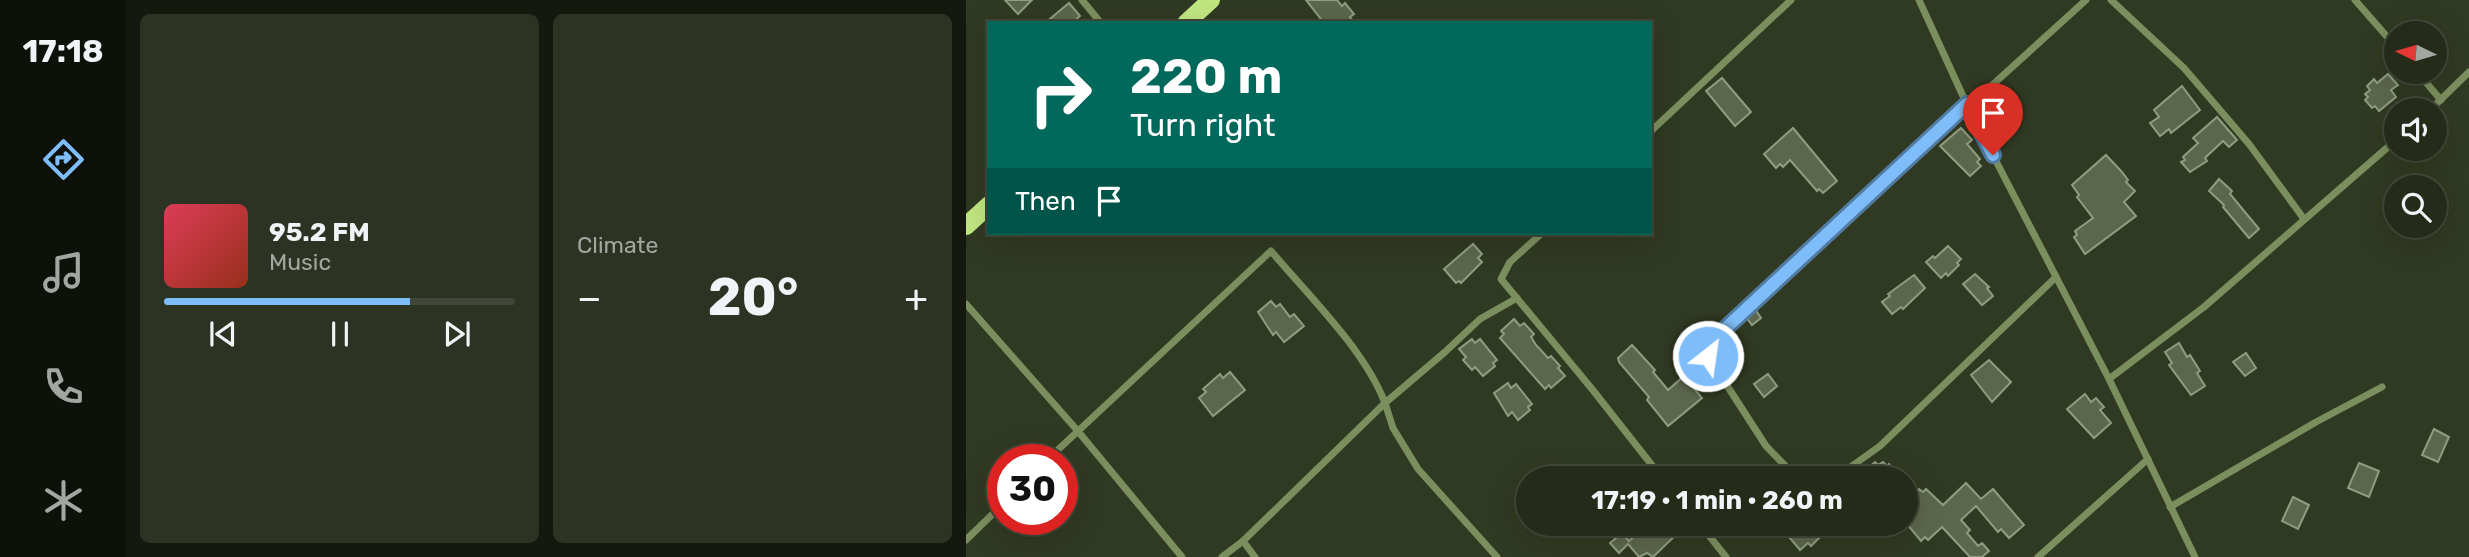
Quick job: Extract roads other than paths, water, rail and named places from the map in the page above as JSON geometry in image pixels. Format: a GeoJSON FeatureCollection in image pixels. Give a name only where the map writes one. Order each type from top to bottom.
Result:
{"type":"FeatureCollection","features":[{"type":"Feature","properties":{"kind":"main road"},"geometry":{"type":"LineString","coordinates":[[1188,21],[1211,0]]}},
{"type":"Feature","properties":{"kind":"main road"},"geometry":{"type":"LineString","coordinates":[[966,226],[987,207]]}},
{"type":"Feature","properties":{"kind":"street"},"geometry":{"type":"LineString","coordinates":[[1082,0],[1099,21]]}},
{"type":"Feature","properties":{"kind":"street"},"geometry":{"type":"LineString","coordinates":[[1652,130],[1791,0]]}},
{"type":"Feature","properties":{"kind":"street"},"geometry":{"type":"LineString","coordinates":[[1919,0],[1967,105],[2109,379],[2195,557]]}},
{"type":"Feature","properties":{"kind":"street"},"geometry":{"type":"LineString","coordinates":[[1785,466],[1766,446],[1708,356],[1714,339],[1967,105],[2086,0]]}},
{"type":"Feature","properties":{"kind":"street"},"geometry":{"type":"LineString","coordinates":[[2111,0],[2184,68],[2249,144],[2304,219]]}},
{"type":"Feature","properties":{"kind":"street"},"geometry":{"type":"LineString","coordinates":[[2355,0],[2384,33]]}},
{"type":"Feature","properties":{"kind":"street"},"geometry":{"type":"LineString","coordinates":[[2443,98],[2469,72]]}},
{"type":"Feature","properties":{"kind":"street"},"geometry":{"type":"LineString","coordinates":[[2427,84],[2439,98]]}},
{"type":"Feature","properties":{"kind":"street"},"geometry":{"type":"LineString","coordinates":[[2109,379],[2204,307],[2384,150]]}},
{"type":"Feature","properties":{"kind":"street"},"geometry":{"type":"LineString","coordinates":[[1540,235],[1510,262],[1502,279],[1653,466]]}},
{"type":"Feature","properties":{"kind":"street"},"geometry":{"type":"LineString","coordinates":[[1063,444],[1271,251],[1376,379],[1392,428],[1418,469],[1497,557]]}},
{"type":"Feature","properties":{"kind":"street"},"geometry":{"type":"LineString","coordinates":[[1852,466],[1880,446],[2056,276]]}},
{"type":"Feature","properties":{"kind":"street"},"geometry":{"type":"LineString","coordinates":[[1222,557],[1243,541],[1385,403],[1480,319],[1517,298]]}},
{"type":"Feature","properties":{"kind":"street"},"geometry":{"type":"LineString","coordinates":[[966,304],[1077,430],[1182,557]]}},
{"type":"Feature","properties":{"kind":"street"},"geometry":{"type":"LineString","coordinates":[[2171,506],[2382,387]]}},
{"type":"Feature","properties":{"kind":"street"},"geometry":{"type":"LineString","coordinates":[[2038,557],[2148,459]]}},
{"type":"Feature","properties":{"kind":"street"},"geometry":{"type":"LineString","coordinates":[[966,540],[987,520]]}},
{"type":"Feature","properties":{"kind":"street"},"geometry":{"type":"LineString","coordinates":[[1709,536],[1726,557]]}},
{"type":"Feature","properties":{"kind":"street"},"geometry":{"type":"LineString","coordinates":[[1243,541],[1255,557]]}}]}
